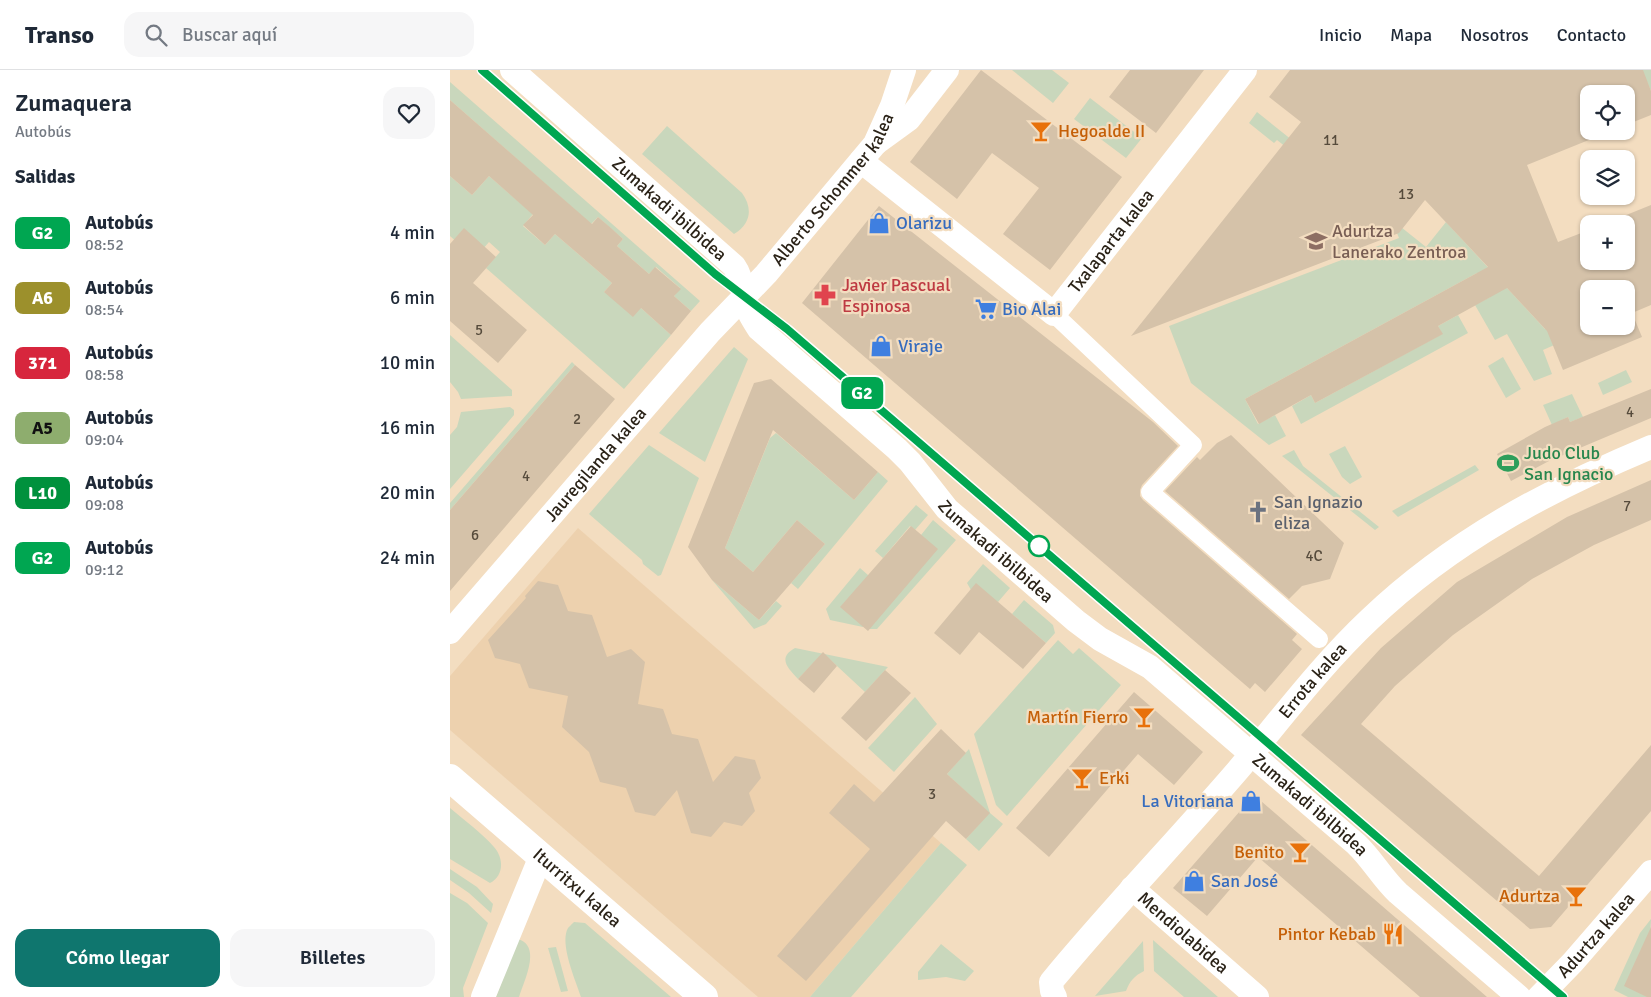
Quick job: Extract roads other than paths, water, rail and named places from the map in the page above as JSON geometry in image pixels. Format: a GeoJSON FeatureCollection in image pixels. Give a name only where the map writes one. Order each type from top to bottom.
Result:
{"type":"FeatureCollection","features":[{"type":"Feature","properties":{"kind":"main road","name":"Iturritxu kalea"},"geometry":{"type":"LineString","coordinates":[[450,778],[704,997]]}},
{"type":"Feature","properties":{"kind":"street","name":"Zumakadi ibilbidea"},"geometry":{"type":"LineString","coordinates":[[512,70],[734,266],[740,276],[751,317],[759,329],[897,449],[910,462],[947,509],[1076,621],[1100,639],[1150,667],[1356,844],[1386,883],[1519,997]]}},
{"type":"Feature","properties":{"kind":"street","name":"Alberto Schommer kalea"},"geometry":{"type":"LineString","coordinates":[[744,296],[766,274],[868,152],[892,106],[904,70]]}},
{"type":"Feature","properties":{"kind":"street"},"geometry":{"type":"LineString","coordinates":[[947,70],[909,120],[868,152],[1054,314],[1194,445],[1150,492],[1320,639]]}},
{"type":"Feature","properties":{"kind":"street","name":"Txalaparta kalea"},"geometry":{"type":"LineString","coordinates":[[1054,314],[1245,70]]}},
{"type":"Feature","properties":{"kind":"street","name":"Jauregilanda kalea"},"geometry":{"type":"LineString","coordinates":[[450,632],[710,332],[744,296]]}},
{"type":"Feature","properties":{"kind":"street","name":"Errota kalea"},"geometry":{"type":"LineString","coordinates":[[1055,997],[1051,982],[1094,930],[1251,754],[1276,722],[1370,619],[1441,560],[1511,514],[1571,482],[1651,447]]}},
{"type":"Feature","properties":{"kind":"street"},"geometry":{"type":"LineString","coordinates":[[483,997],[541,856]]}},
{"type":"Feature","properties":{"kind":"street","name":"Adurtza kalea"},"geometry":{"type":"LineString","coordinates":[[1539,997],[1573,962],[1651,872]]}},
{"type":"Feature","properties":{"kind":"street","name":"Mendiolabidea"},"geometry":{"type":"LineString","coordinates":[[1132,888],[1257,997]]}},
{"type":"Feature","properties":{"kind":"place","name":"Hegoalde II"},"geometry":{"type":"Point","coordinates":[1041,131]}},
{"type":"Feature","properties":{"kind":"place","name":"Olarizu"},"geometry":{"type":"Point","coordinates":[879,223]}},
{"type":"Feature","properties":{"kind":"place","name":"Adurtza Lanerako Zentroa"},"geometry":{"type":"Point","coordinates":[1316,241]}},
{"type":"Feature","properties":{"kind":"place","name":"Javier Pascual Espinosa"},"geometry":{"type":"Point","coordinates":[825,295]}},
{"type":"Feature","properties":{"kind":"place","name":"Bio Alai"},"geometry":{"type":"Point","coordinates":[986,309]}},
{"type":"Feature","properties":{"kind":"place","name":"Viraje"},"geometry":{"type":"Point","coordinates":[881,346]}},
{"type":"Feature","properties":{"kind":"place","name":"Judo Club San Ignacio"},"geometry":{"type":"Point","coordinates":[1508,463]}},
{"type":"Feature","properties":{"kind":"place","name":"San Ignazio eliza"},"geometry":{"type":"Point","coordinates":[1258,512]}},
{"type":"Feature","properties":{"kind":"place","name":"Martín Fierro"},"geometry":{"type":"Point","coordinates":[1144,717]}},
{"type":"Feature","properties":{"kind":"place","name":"Erki"},"geometry":{"type":"Point","coordinates":[1082,778]}},
{"type":"Feature","properties":{"kind":"place","name":"La Vitoriana"},"geometry":{"type":"Point","coordinates":[1251,801]}},
{"type":"Feature","properties":{"kind":"place","name":"Benito"},"geometry":{"type":"Point","coordinates":[1300,852]}},
{"type":"Feature","properties":{"kind":"place","name":"San José"},"geometry":{"type":"Point","coordinates":[1194,881]}},
{"type":"Feature","properties":{"kind":"place","name":"Adurtza"},"geometry":{"type":"Point","coordinates":[1576,896]}},
{"type":"Feature","properties":{"kind":"place","name":"Pintor Kebab"},"geometry":{"type":"Point","coordinates":[1393,934]}}]}
